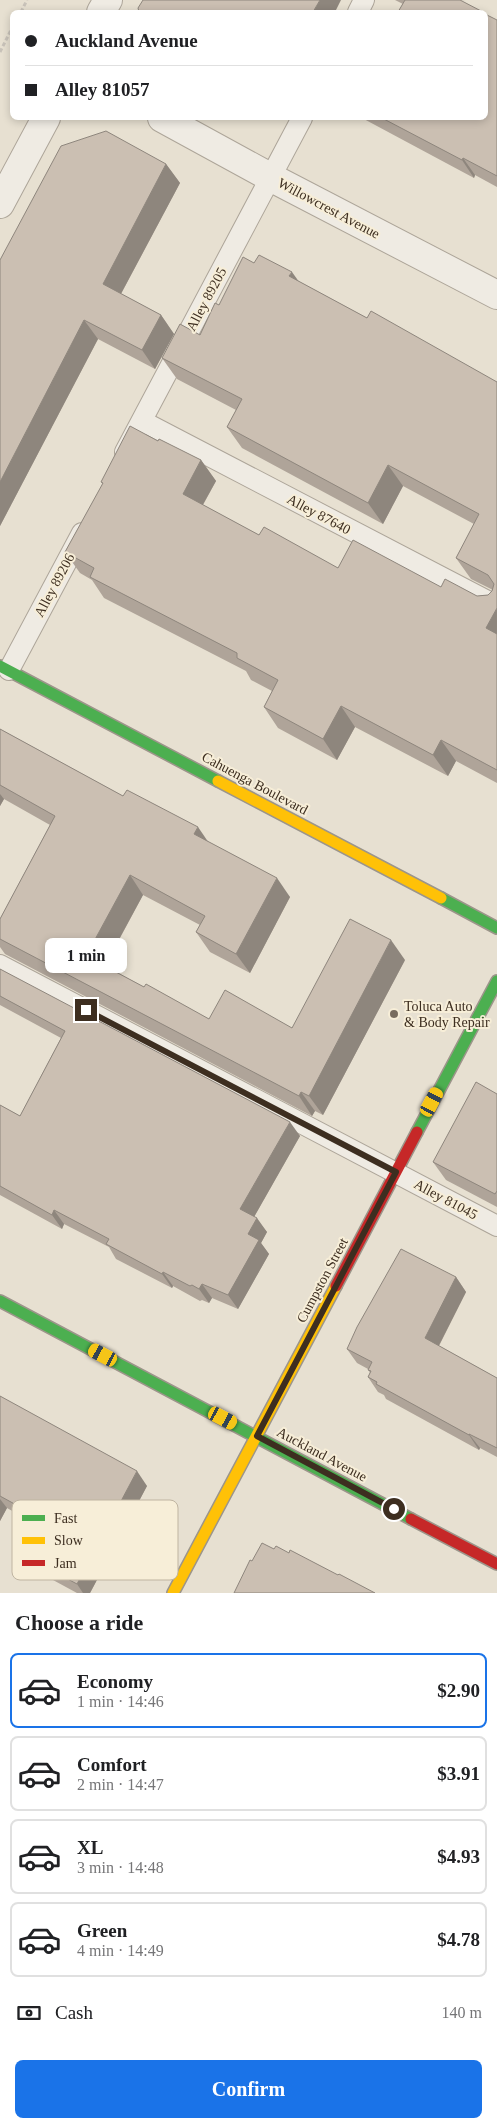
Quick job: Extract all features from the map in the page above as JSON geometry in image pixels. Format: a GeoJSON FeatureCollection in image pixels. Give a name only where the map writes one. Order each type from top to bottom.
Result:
{"type":"FeatureCollection","features":[{"type":"Feature","properties":{"kind":"street"},"geometry":{"type":"LineString","coordinates":[[0,204],[45,120]]}},
{"type":"Feature","properties":{"kind":"street","name":"Willowcrest Avenue"},"geometry":{"type":"LineString","coordinates":[[166,120],[270,177],[497,295]]}},
{"type":"Feature","properties":{"kind":"street","name":"Cahuenga Boulevard"},"geometry":{"type":"LineString","coordinates":[[4,668],[497,928]]}},
{"type":"Feature","properties":{"kind":"street","name":"Cumpston Street"},"geometry":{"type":"LineString","coordinates":[[173,1593],[497,981]]}},
{"type":"Feature","properties":{"kind":"street","name":"Auckland Avenue"},"geometry":{"type":"LineString","coordinates":[[0,1301],[497,1564]]}},
{"type":"Feature","properties":{"kind":"lane","name":"Alley 89205"},"geometry":{"type":"LineString","coordinates":[[142,421],[301,120]]}},
{"type":"Feature","properties":{"kind":"lane"},"geometry":{"type":"LineString","coordinates":[[114,472],[142,421]]}},
{"type":"Feature","properties":{"kind":"lane","name":"Alley 87640"},"geometry":{"type":"LineString","coordinates":[[142,421],[497,606]]}},
{"type":"Feature","properties":{"kind":"lane","name":"Alley 89206"},"geometry":{"type":"LineString","coordinates":[[4,668],[91,515]]}},
{"type":"Feature","properties":{"kind":"lane","name":"Alley 81045"},"geometry":{"type":"LineString","coordinates":[[0,965],[497,1226]]}},
{"type":"Feature","properties":{"kind":"path"},"geometry":{"type":"LineString","coordinates":[[0,52],[10,32]]}},
{"type":"Feature","properties":{"kind":"building"},"geometry":{"type":"Polygon","coordinates":[[[143,0],[320,0],[314,10],[138,10],[143,0]]]}},
{"type":"Feature","properties":{"kind":"building"},"geometry":{"type":"Polygon","coordinates":[[[405,0],[460,0],[479,10],[399,10],[405,0]]]}},
{"type":"Feature","properties":{"kind":"building"},"geometry":{"type":"Polygon","coordinates":[[[488,16],[497,20],[497,176],[463,158],[462,160],[386,120],[488,120],[488,16]]]}},
{"type":"Feature","properties":{"kind":"building"},"geometry":{"type":"Polygon","coordinates":[[[106,131],[166,164],[103,284],[161,315],[142,350],[84,320],[0,482],[0,260],[61,146],[106,131]]]}},
{"type":"Feature","properties":{"kind":"building"},"geometry":{"type":"Polygon","coordinates":[[[259,255],[292,272],[289,276],[367,318],[371,311],[497,382],[497,608],[486,628],[497,634],[497,770],[441,740],[433,755],[341,706],[323,739],[264,707],[278,680],[237,658],[237,653],[90,577],[94,568],[65,552],[103,483],[101,482],[130,426],[201,460],[183,494],[259,535],[264,527],[338,568],[353,540],[441,587],[445,579],[477,596],[488,595],[492,591],[494,584],[488,575],[456,558],[479,514],[388,465],[368,503],[227,427],[242,399],[162,358],[180,324],[200,335],[215,303],[219,305],[243,257],[254,263],[259,255]]]}},
{"type":"Feature","properties":{"kind":"building"},"geometry":{"type":"Polygon","coordinates":[[[0,729],[123,796],[127,790],[198,827],[194,834],[277,878],[236,954],[196,932],[205,916],[130,875],[86,956],[144,987],[146,984],[209,1019],[225,990],[292,1028],[350,919],[391,940],[309,1096],[301,1092],[299,1096],[0,939],[0,919],[55,816],[0,785],[0,729]]]}},
{"type":"Feature","properties":{"kind":"building"},"geometry":{"type":"Polygon","coordinates":[[[0,969],[290,1122],[240,1209],[257,1218],[248,1234],[259,1240],[228,1295],[202,1284],[199,1289],[163,1272],[162,1274],[106,1244],[109,1239],[54,1210],[52,1215],[0,1186],[0,1105],[20,1116],[65,1031],[0,996],[0,969]]]}},
{"type":"Feature","properties":{"kind":"building"},"geometry":{"type":"Polygon","coordinates":[[[476,1082],[497,1094],[497,1191],[495,1194],[433,1162],[476,1082]]]}},
{"type":"Feature","properties":{"kind":"building"},"geometry":{"type":"Polygon","coordinates":[[[401,1249],[456,1277],[425,1338],[497,1378],[497,1448],[469,1435],[376,1384],[377,1382],[368,1377],[371,1371],[368,1370],[372,1362],[347,1349],[357,1327],[401,1249]]]}},
{"type":"Feature","properties":{"kind":"building"},"geometry":{"type":"Polygon","coordinates":[[[0,1396],[137,1471],[122,1500],[12,1500],[12,1503],[0,1496],[0,1396]]]}},
{"type":"Feature","properties":{"kind":"building"},"geometry":{"type":"Polygon","coordinates":[[[262,1543],[274,1549],[276,1546],[289,1553],[290,1550],[375,1593],[234,1593],[250,1560],[252,1561],[262,1543]]]}},
{"type":"Feature","properties":{"kind":"building"},"geometry":{"type":"Polygon","coordinates":[[[69,1580],[79,1580],[77,1584],[69,1580]]]}},
{"type":"Feature","properties":{"kind":"traffic: fast"},"geometry":{"type":"LineString","coordinates":[[0,666],[218,781]]}},
{"type":"Feature","properties":{"kind":"traffic: fast"},"geometry":{"type":"LineString","coordinates":[[441,898],[497,928]]}},
{"type":"Feature","properties":{"kind":"traffic: fast"},"geometry":{"type":"LineString","coordinates":[[417,1132],[497,981]]}},
{"type":"Feature","properties":{"kind":"traffic: fast"},"geometry":{"type":"LineString","coordinates":[[0,1301],[411,1519]]}},
{"type":"Feature","properties":{"kind":"traffic: slow"},"geometry":{"type":"LineString","coordinates":[[218,781],[441,898]]}},
{"type":"Feature","properties":{"kind":"traffic: slow"},"geometry":{"type":"LineString","coordinates":[[173,1593],[336,1286]]}},
{"type":"Feature","properties":{"kind":"traffic: jam"},"geometry":{"type":"LineString","coordinates":[[336,1286],[417,1132]]}},
{"type":"Feature","properties":{"kind":"traffic: jam"},"geometry":{"type":"LineString","coordinates":[[411,1519],[497,1564]]}},
{"type":"Feature","properties":{"kind":"place","name":"Toluca Auto & Body Repair"},"geometry":{"type":"Point","coordinates":[394,1014]}},
{"type":"Feature","properties":{"kind":"route"},"geometry":{"type":"LineString","coordinates":[[86,1010],[396,1172],[257,1436],[394,1509]]}}]}
